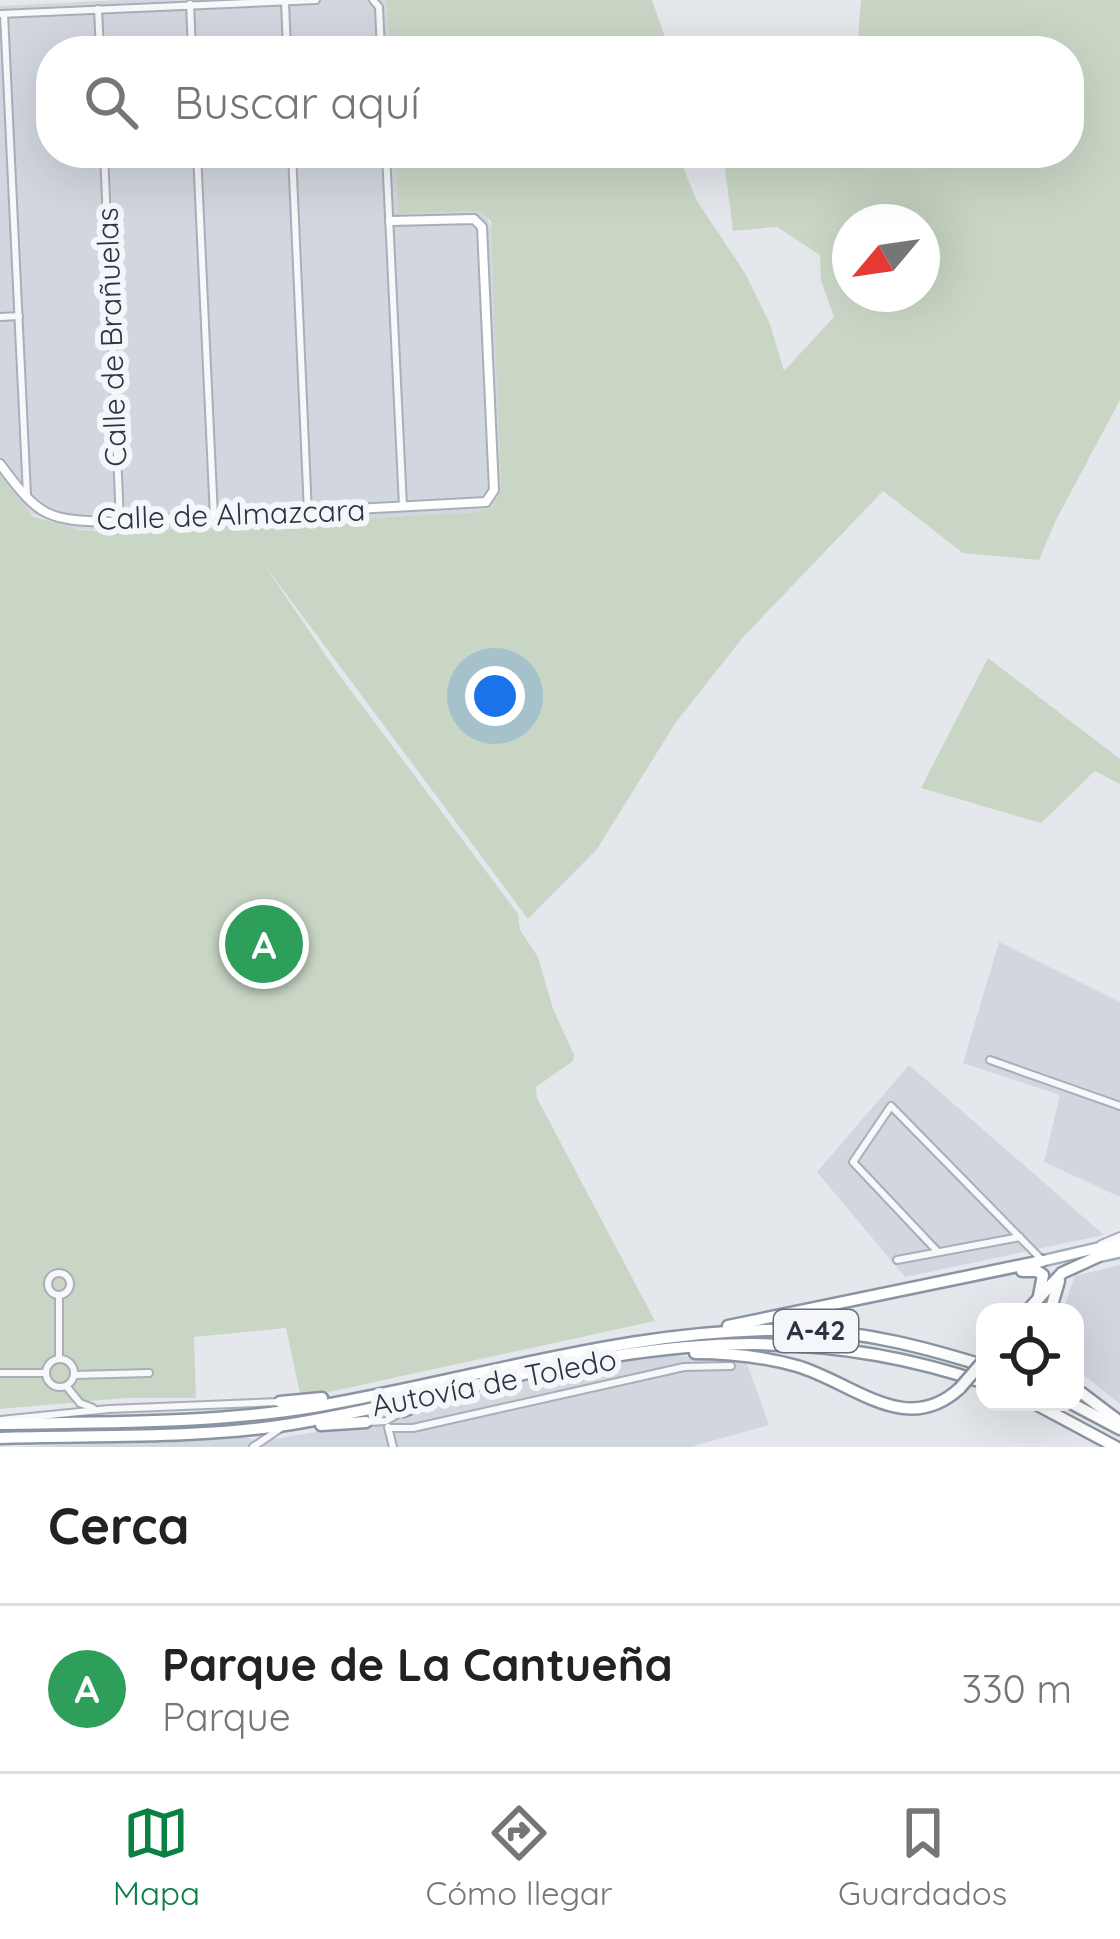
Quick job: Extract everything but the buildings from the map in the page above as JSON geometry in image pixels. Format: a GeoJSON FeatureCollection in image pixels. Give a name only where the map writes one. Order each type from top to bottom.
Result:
{"type":"FeatureCollection","features":[{"type":"Feature","properties":{"kind":"highway"},"geometry":{"type":"LineString","coordinates":[[1034,1303],[1062,1273],[1097,1257]]}},
{"type":"Feature","properties":{"kind":"highway"},"geometry":{"type":"LineString","coordinates":[[643,1340],[766,1321],[1042,1261]]}},
{"type":"Feature","properties":{"kind":"highway"},"geometry":{"type":"LineString","coordinates":[[950,1282],[1030,1269],[1042,1275],[1040,1296]]}},
{"type":"Feature","properties":{"kind":"highway"},"geometry":{"type":"LineString","coordinates":[[1054,1303],[1062,1273]]}},
{"type":"Feature","properties":{"kind":"highway","name":"Autovía de Toledo"},"geometry":{"type":"LineString","coordinates":[[0,1422],[252,1415],[643,1340],[776,1330],[840,1333],[976,1361]]}},
{"type":"Feature","properties":{"kind":"highway","name":"Autovía de Toledo"},"geometry":{"type":"LineString","coordinates":[[0,1438],[290,1424],[667,1351],[766,1344],[836,1348],[919,1363],[976,1380]]}},
{"type":"Feature","properties":{"kind":"highway"},"geometry":{"type":"LineString","coordinates":[[667,1351],[799,1366],[904,1409],[938,1405],[976,1372]]}},
{"type":"Feature","properties":{"kind":"highway"},"geometry":{"type":"LineString","coordinates":[[404,1411],[458,1390]]}},
{"type":"Feature","properties":{"kind":"highway"},"geometry":{"type":"LineString","coordinates":[[280,1402],[396,1391]]}},
{"type":"Feature","properties":{"kind":"highway"},"geometry":{"type":"LineString","coordinates":[[1084,1396],[1120,1426]]}},
{"type":"Feature","properties":{"kind":"highway"},"geometry":{"type":"LineString","coordinates":[[1084,1409],[1120,1426]]}},
{"type":"Feature","properties":{"kind":"highway"},"geometry":{"type":"LineString","coordinates":[[1048,1411],[1116,1447]]}},
{"type":"Feature","properties":{"kind":"highway"},"geometry":{"type":"LineString","coordinates":[[290,1424],[367,1422]]}},
{"type":"Feature","properties":{"kind":"main road"},"geometry":{"type":"LineString","coordinates":[[1042,1261],[1120,1239]]}},
{"type":"Feature","properties":{"kind":"main road"},"geometry":{"type":"LineString","coordinates":[[1097,1257],[1120,1252]]}},
{"type":"Feature","properties":{"kind":"street"},"geometry":{"type":"LineString","coordinates":[[27,500],[2,14],[316,0]]}},
{"type":"Feature","properties":{"kind":"street"},"geometry":{"type":"LineString","coordinates":[[285,1],[286,36]]}},
{"type":"Feature","properties":{"kind":"street"},"geometry":{"type":"LineString","coordinates":[[190,4],[191,36]]}},
{"type":"Feature","properties":{"kind":"street"},"geometry":{"type":"LineString","coordinates":[[376,4],[379,36]]}},
{"type":"Feature","properties":{"kind":"street"},"geometry":{"type":"LineString","coordinates":[[98,9],[99,36]]}},
{"type":"Feature","properties":{"kind":"street","name":"Calle de Brañuelas"},"geometry":{"type":"LineString","coordinates":[[105,168],[120,522]]}},
{"type":"Feature","properties":{"kind":"street"},"geometry":{"type":"LineString","coordinates":[[198,168],[214,517]]}},
{"type":"Feature","properties":{"kind":"street"},"geometry":{"type":"LineString","coordinates":[[293,168],[308,513]]}},
{"type":"Feature","properties":{"kind":"street"},"geometry":{"type":"LineString","coordinates":[[387,168],[403,507]]}},
{"type":"Feature","properties":{"kind":"street","name":"Calle de Almazcara"},"geometry":{"type":"LineString","coordinates":[[27,500],[34,508],[68,521],[120,522],[486,502],[494,490],[482,227],[475,219],[390,221]]}},
{"type":"Feature","properties":{"kind":"street"},"geometry":{"type":"LineString","coordinates":[[0,317],[19,316]]}},
{"type":"Feature","properties":{"kind":"street"},"geometry":{"type":"LineString","coordinates":[[8,475],[26,463]]}},
{"type":"Feature","properties":{"kind":"street"},"geometry":{"type":"LineString","coordinates":[[0,464],[27,500]]}},
{"type":"Feature","properties":{"kind":"street"},"geometry":{"type":"LineString","coordinates":[[990,1060],[1120,1106]]}},
{"type":"Feature","properties":{"kind":"street"},"geometry":{"type":"LineString","coordinates":[[938,1252],[853,1162],[891,1106],[1042,1261]]}},
{"type":"Feature","properties":{"kind":"street"},"geometry":{"type":"LineString","coordinates":[[897,1260],[1020,1237]]}},
{"type":"Feature","properties":{"kind":"street"},"geometry":{"type":"LineString","coordinates":[[58,1295],[59,1359]]}},
{"type":"Feature","properties":{"kind":"street"},"geometry":{"type":"LineString","coordinates":[[667,1351],[684,1366]]}},
{"type":"Feature","properties":{"kind":"street"},"geometry":{"type":"LineString","coordinates":[[46,1373],[52,1361],[59,1359],[68,1362],[74,1375]]}},
{"type":"Feature","properties":{"kind":"street"},"geometry":{"type":"LineString","coordinates":[[367,1422],[413,1428],[684,1366],[731,1366]]}},
{"type":"Feature","properties":{"kind":"street"},"geometry":{"type":"LineString","coordinates":[[0,1373],[46,1373]]}},
{"type":"Feature","properties":{"kind":"street"},"geometry":{"type":"LineString","coordinates":[[46,1373],[53,1385],[66,1385]]}},
{"type":"Feature","properties":{"kind":"street"},"geometry":{"type":"LineString","coordinates":[[66,1385],[74,1375],[148,1373]]}},
{"type":"Feature","properties":{"kind":"street"},"geometry":{"type":"LineString","coordinates":[[66,1385],[80,1402],[109,1409]]}},
{"type":"Feature","properties":{"kind":"street"},"geometry":{"type":"LineString","coordinates":[[0,1422],[109,1409],[280,1402]]}},
{"type":"Feature","properties":{"kind":"street"},"geometry":{"type":"LineString","coordinates":[[387,1424],[404,1411]]}},
{"type":"Feature","properties":{"kind":"street"},"geometry":{"type":"LineString","coordinates":[[253,1447],[290,1424]]}},
{"type":"Feature","properties":{"kind":"street"},"geometry":{"type":"LineString","coordinates":[[387,1424],[393,1447]]}},
{"type":"Feature","properties":{"kind":"street"},"geometry":{"type":"LineString","coordinates":[[67,1447],[84,1436]]}},
{"type":"Feature","properties":{"kind":"shaded area"},"geometry":{"type":"Polygon","coordinates":[[[121,0],[386,0],[389,36],[36,36],[36,168],[396,168],[398,214],[485,214],[492,230],[501,488],[493,507],[478,512],[119,532],[67,528],[26,511],[0,475],[0,6],[121,0]]]}},
{"type":"Feature","properties":{"kind":"shaded area"},"geometry":{"type":"Polygon","coordinates":[[[999,942],[1120,1002],[1120,1197],[1044,1162],[1060,1095],[963,1063],[999,942]]]}},
{"type":"Feature","properties":{"kind":"shaded area"},"geometry":{"type":"Polygon","coordinates":[[[909,1065],[1104,1235],[905,1277],[817,1172],[909,1065]]]}},
{"type":"Feature","properties":{"kind":"shaded area"},"geometry":{"type":"Polygon","coordinates":[[[1120,1265],[1120,1404],[1084,1375],[1084,1303],[1065,1303],[1075,1276],[1120,1265]]]}},
{"type":"Feature","properties":{"kind":"shaded area"},"geometry":{"type":"Polygon","coordinates":[[[653,1354],[746,1361],[769,1425],[690,1447],[264,1447],[265,1441],[343,1427],[398,1407],[653,1354]]]}},
{"type":"Feature","properties":{"kind":"shaded area"},"geometry":{"type":"Polygon","coordinates":[[[243,1437],[262,1442],[262,1447],[13,1447],[243,1437]]]}},
{"type":"Feature","properties":{"kind":"green space"},"geometry":{"type":"Polygon","coordinates":[[[386,0],[652,0],[665,36],[389,36],[386,0]]]}},
{"type":"Feature","properties":{"kind":"green space"},"geometry":{"type":"Polygon","coordinates":[[[861,0],[1120,0],[1120,400],[1039,560],[963,553],[883,491],[744,636],[676,722],[597,849],[528,919],[263,563],[337,672],[518,914],[520,930],[538,957],[553,1009],[574,1055],[573,1061],[536,1087],[537,1098],[655,1321],[301,1398],[286,1328],[194,1337],[196,1398],[124,1398],[0,1409],[0,475],[32,516],[79,530],[120,532],[478,512],[493,506],[501,488],[491,221],[478,211],[398,214],[396,168],[683,168],[697,201],[745,273],[770,324],[784,371],[834,317],[832,312],[940,312],[940,204],[832,204],[832,311],[821,280],[820,255],[777,227],[733,231],[725,168],[1084,168],[1084,36],[858,36],[861,0]]]}},
{"type":"Feature","properties":{"kind":"green space"},"geometry":{"type":"Polygon","coordinates":[[[988,658],[1120,759],[1120,784],[1095,771],[1041,823],[921,788],[988,658]]]}},
{"type":"Feature","properties":{"kind":"place","name":"Parque de La Cantueña"},"geometry":{"type":"Point","coordinates":[264,944]}}]}
